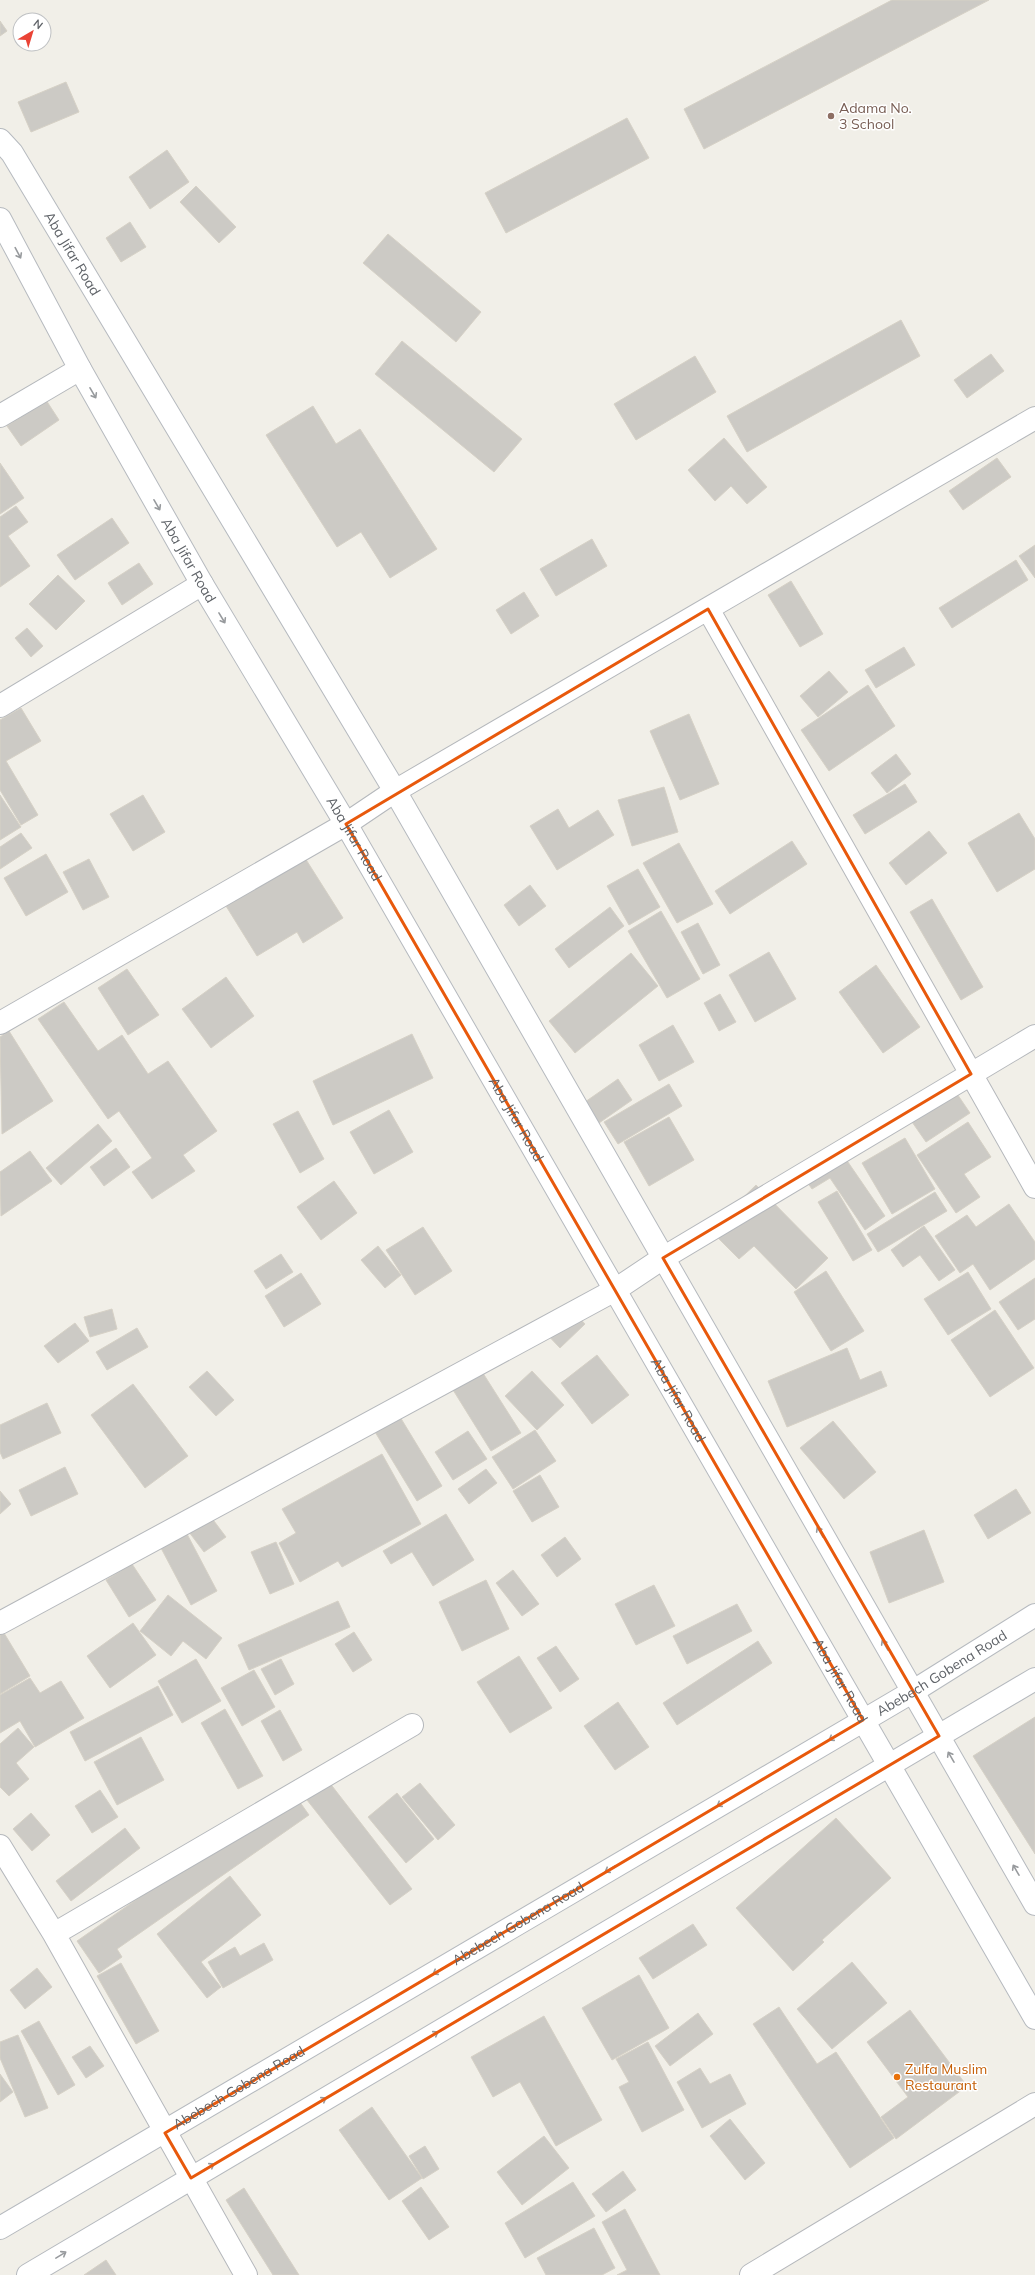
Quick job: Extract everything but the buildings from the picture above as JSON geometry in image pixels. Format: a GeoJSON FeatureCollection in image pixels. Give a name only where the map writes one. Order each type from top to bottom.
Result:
{"type":"FeatureCollection","features":[{"type":"Feature","properties":{"kind":"street","name":"Aba Jifar Road"},"geometry":{"type":"LineString","coordinates":[[0,140],[16,160],[395,792],[1035,1904]]}},
{"type":"Feature","properties":{"kind":"street","name":"Aba Jifar Road"},"geometry":{"type":"LineString","coordinates":[[0,219],[80,370],[202,584],[346,824],[1035,2018]]}},
{"type":"Feature","properties":{"kind":"street"},"geometry":{"type":"LineString","coordinates":[[0,416],[80,370]]}},
{"type":"Feature","properties":{"kind":"street"},"geometry":{"type":"LineString","coordinates":[[0,1024],[346,824],[395,792],[1035,418]]}},
{"type":"Feature","properties":{"kind":"street"},"geometry":{"type":"LineString","coordinates":[[0,706],[202,584]]}},
{"type":"Feature","properties":{"kind":"street"},"geometry":{"type":"LineString","coordinates":[[708,609],[1035,1187]]}},
{"type":"Feature","properties":{"kind":"street"},"geometry":{"type":"LineString","coordinates":[[0,1623],[615,1290],[663,1258],[1035,1036]]}},
{"type":"Feature","properties":{"kind":"street","name":"Abebech Gobena Road"},"geometry":{"type":"LineString","coordinates":[[0,2228],[165,2133],[912,1692],[1035,1615]]}},
{"type":"Feature","properties":{"kind":"street"},"geometry":{"type":"LineString","coordinates":[[28,2275],[1035,1679]]}},
{"type":"Feature","properties":{"kind":"street"},"geometry":{"type":"LineString","coordinates":[[54,1934],[412,1725]]}},
{"type":"Feature","properties":{"kind":"street"},"geometry":{"type":"LineString","coordinates":[[0,1846],[54,1934],[246,2275]]}},
{"type":"Feature","properties":{"kind":"street"},"geometry":{"type":"LineString","coordinates":[[751,2275],[1035,2104]]}},
{"type":"Feature","properties":{"kind":"highlighted area"},"geometry":{"type":"Polygon","coordinates":[[[708,609],[971,1074],[663,1258],[939,1736],[191,2178],[165,2133],[863,1720],[346,824],[708,609]]]}},
{"type":"Feature","properties":{"kind":"place","name":"Adama No. 3 School"},"geometry":{"type":"Point","coordinates":[831,116]}},
{"type":"Feature","properties":{"kind":"place","name":"Zulfa Muslim Restaurant"},"geometry":{"type":"Point","coordinates":[897,2077]}}]}
